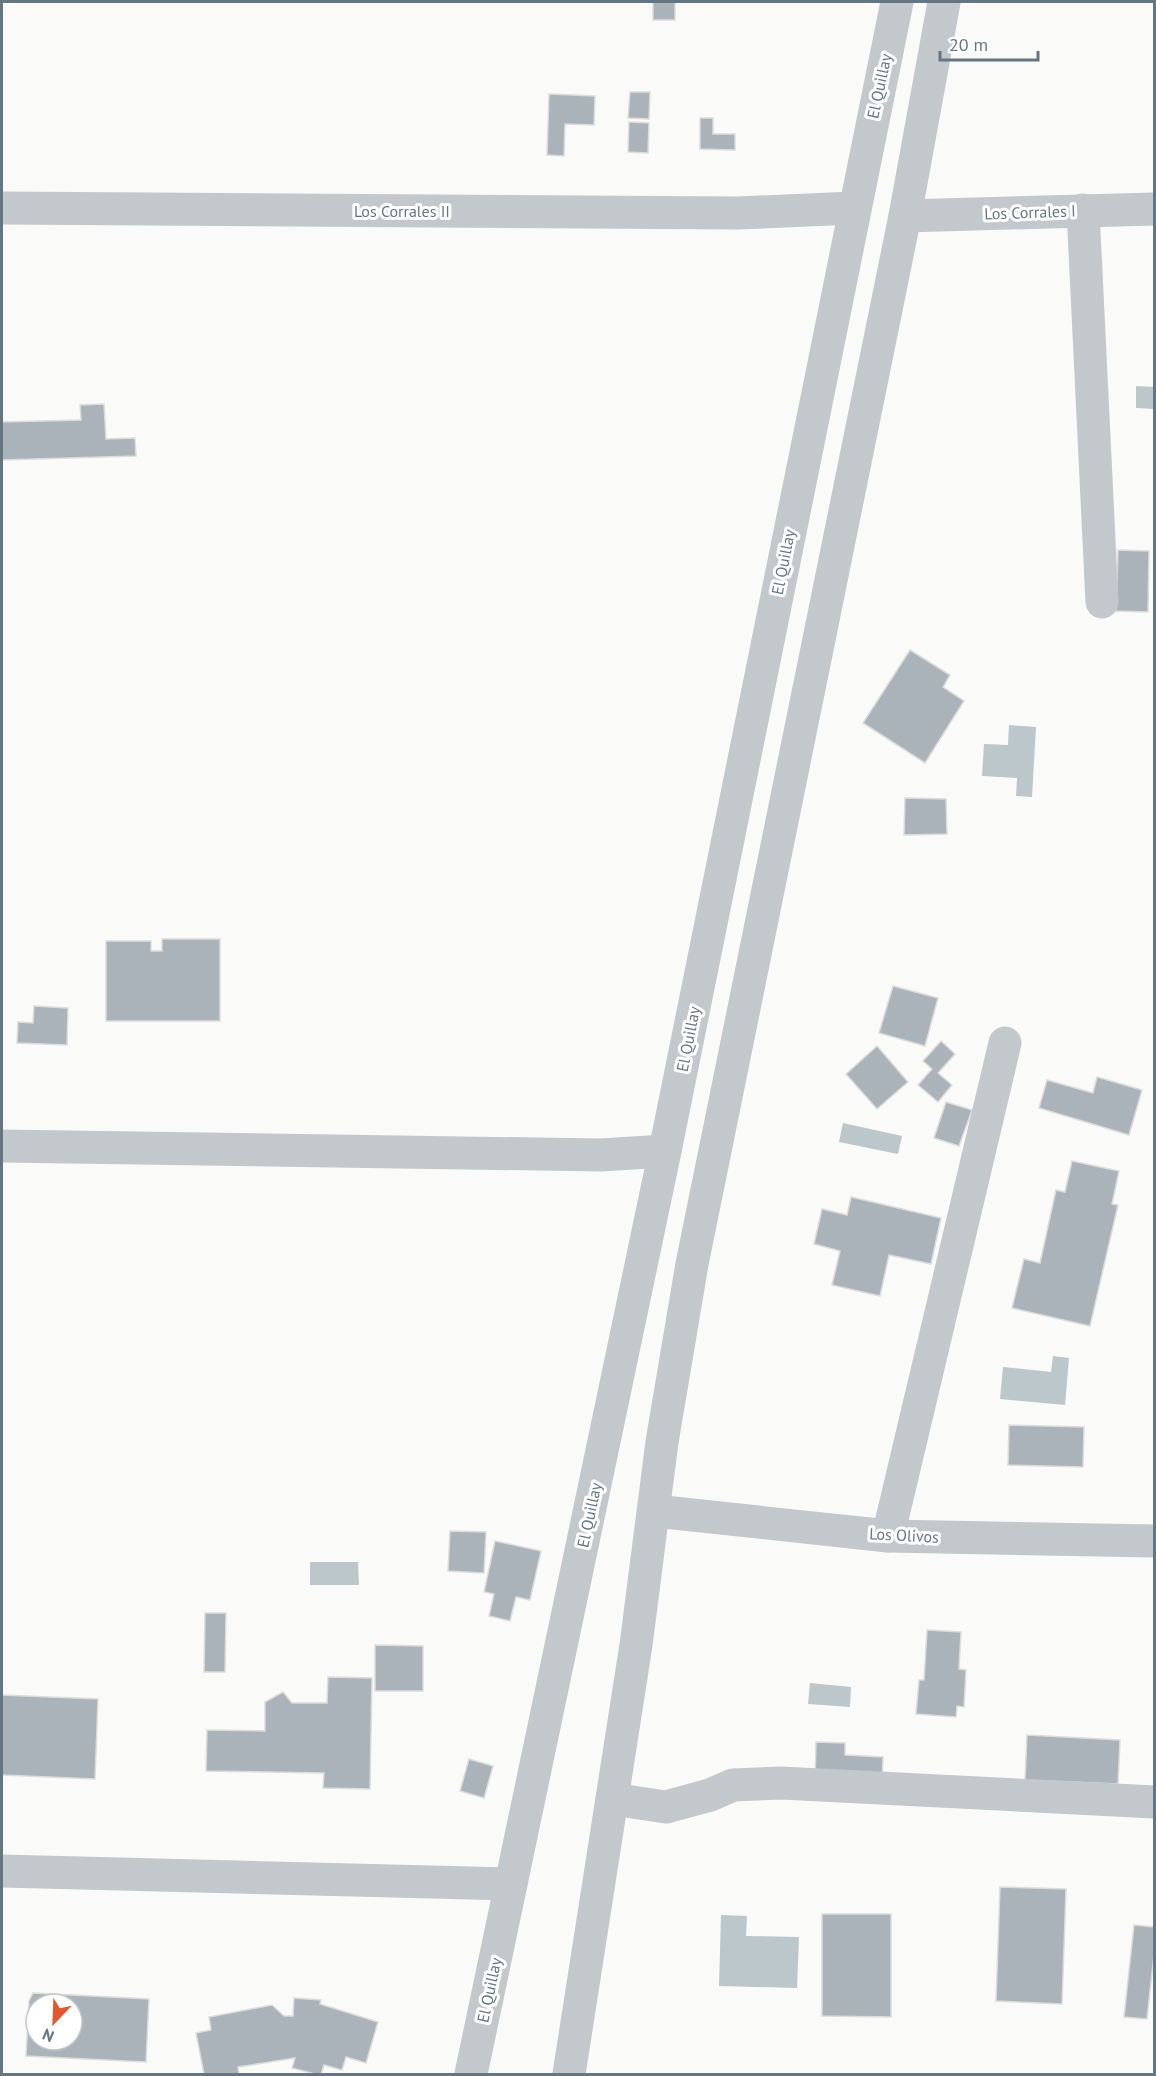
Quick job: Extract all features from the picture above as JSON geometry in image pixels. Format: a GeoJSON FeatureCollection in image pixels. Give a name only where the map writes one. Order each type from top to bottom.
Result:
{"type":"FeatureCollection","features":[{"type":"Feature","properties":{"kind":"street","name":"El Quillay"},"geometry":{"type":"LineString","coordinates":[[471,2074],[665,1151],[897,2]]}},
{"type":"Feature","properties":{"kind":"street"},"geometry":{"type":"LineString","coordinates":[[569,2074],[655,1511],[663,1442],[692,1264],[905,216],[944,2]]}},
{"type":"Feature","properties":{"kind":"street","name":"Los Corrales II"},"geometry":{"type":"LineString","coordinates":[[2,208],[527,212],[854,208]]}},
{"type":"Feature","properties":{"kind":"street","name":"Los Corrales I"},"geometry":{"type":"LineString","coordinates":[[905,216],[1155,209]]}},
{"type":"Feature","properties":{"kind":"street"},"geometry":{"type":"LineString","coordinates":[[1083,210],[1102,602]]}},
{"type":"Feature","properties":{"kind":"street"},"geometry":{"type":"LineString","coordinates":[[888,1536],[1005,1043]]}},
{"type":"Feature","properties":{"kind":"street"},"geometry":{"type":"LineString","coordinates":[[2,1146],[601,1155],[665,1151]]}},
{"type":"Feature","properties":{"kind":"street","name":"Los Olivos"},"geometry":{"type":"LineString","coordinates":[[655,1511],[888,1536],[1155,1540]]}},
{"type":"Feature","properties":{"kind":"street"},"geometry":{"type":"LineString","coordinates":[[612,1799],[666,1807],[710,1795],[733,1785],[781,1783],[1155,1802]]}},
{"type":"Feature","properties":{"kind":"street"},"geometry":{"type":"LineString","coordinates":[[2,1871],[511,1884]]}},
{"type":"Feature","properties":{"kind":"shaded area"},"geometry":{"type":"Polygon","coordinates":[[[1136,386],[1154,387],[1154,409],[1136,408],[1136,386]]]}},
{"type":"Feature","properties":{"kind":"shaded area"},"geometry":{"type":"Polygon","coordinates":[[[1009,725],[1036,727],[1032,797],[1016,796],[1017,778],[982,776],[984,744],[1008,745],[1009,725]]]}},
{"type":"Feature","properties":{"kind":"shaded area"},"geometry":{"type":"Polygon","coordinates":[[[843,1123],[902,1136],[898,1154],[839,1142],[843,1123]]]}},
{"type":"Feature","properties":{"kind":"shaded area"},"geometry":{"type":"Polygon","coordinates":[[[1053,1356],[1069,1358],[1065,1405],[1000,1399],[1003,1367],[1051,1372],[1053,1356]]]}},
{"type":"Feature","properties":{"kind":"shaded area"},"geometry":{"type":"Polygon","coordinates":[[[310,1562],[358,1562],[359,1585],[310,1585],[310,1562]]]}},
{"type":"Feature","properties":{"kind":"shaded area"},"geometry":{"type":"Polygon","coordinates":[[[810,1683],[851,1687],[850,1707],[808,1704],[810,1683]]]}},
{"type":"Feature","properties":{"kind":"shaded area"},"geometry":{"type":"Polygon","coordinates":[[[721,1915],[747,1916],[746,1936],[799,1937],[797,1988],[719,1986],[721,1915]]]}},
{"type":"Feature","properties":{"kind":"building"},"geometry":{"type":"Polygon","coordinates":[[[653,2],[675,2],[675,20],[653,20],[653,2]]]}},
{"type":"Feature","properties":{"kind":"building"},"geometry":{"type":"Polygon","coordinates":[[[630,92],[650,92],[649,119],[628,118],[630,92]]]}},
{"type":"Feature","properties":{"kind":"building"},"geometry":{"type":"Polygon","coordinates":[[[549,94],[595,96],[594,125],[565,124],[564,156],[547,155],[549,94]]]}},
{"type":"Feature","properties":{"kind":"building"},"geometry":{"type":"Polygon","coordinates":[[[700,118],[713,118],[713,134],[735,134],[735,150],[700,149],[700,118]]]}},
{"type":"Feature","properties":{"kind":"building"},"geometry":{"type":"Polygon","coordinates":[[[629,122],[649,123],[648,153],[628,152],[629,122]]]}},
{"type":"Feature","properties":{"kind":"building"},"geometry":{"type":"Polygon","coordinates":[[[104,404],[106,439],[135,438],[136,456],[2,460],[2,422],[81,420],[80,405],[104,404]]]}},
{"type":"Feature","properties":{"kind":"building"},"geometry":{"type":"Polygon","coordinates":[[[1118,550],[1149,551],[1148,612],[1116,611],[1118,550]]]}},
{"type":"Feature","properties":{"kind":"building"},"geometry":{"type":"Polygon","coordinates":[[[910,650],[950,675],[943,687],[964,701],[925,763],[863,723],[910,650]]]}},
{"type":"Feature","properties":{"kind":"building"},"geometry":{"type":"Polygon","coordinates":[[[905,798],[946,799],[947,834],[904,835],[905,798]]]}},
{"type":"Feature","properties":{"kind":"building"},"geometry":{"type":"Polygon","coordinates":[[[162,939],[220,939],[220,1021],[106,1021],[106,941],[151,941],[151,951],[162,951],[162,939]]]}},
{"type":"Feature","properties":{"kind":"building"},"geometry":{"type":"Polygon","coordinates":[[[893,986],[938,998],[925,1046],[879,1033],[893,986]]]}},
{"type":"Feature","properties":{"kind":"building"},"geometry":{"type":"Polygon","coordinates":[[[34,1006],[68,1008],[67,1045],[17,1043],[18,1022],[33,1023],[34,1006]]]}},
{"type":"Feature","properties":{"kind":"building"},"geometry":{"type":"Polygon","coordinates":[[[941,1041],[955,1054],[938,1073],[952,1085],[938,1102],[918,1085],[932,1069],[923,1061],[941,1041]]]}},
{"type":"Feature","properties":{"kind":"building"},"geometry":{"type":"Polygon","coordinates":[[[877,1046],[908,1082],[877,1109],[846,1074],[877,1046]]]}},
{"type":"Feature","properties":{"kind":"building"},"geometry":{"type":"Polygon","coordinates":[[[1097,1077],[1142,1090],[1129,1135],[1039,1108],[1047,1080],[1093,1093],[1097,1077]]]}},
{"type":"Feature","properties":{"kind":"building"},"geometry":{"type":"Polygon","coordinates":[[[946,1102],[972,1110],[959,1146],[934,1138],[946,1102]]]}},
{"type":"Feature","properties":{"kind":"building"},"geometry":{"type":"Polygon","coordinates":[[[1072,1161],[1119,1171],[1112,1204],[1118,1205],[1090,1326],[1012,1308],[1024,1259],[1040,1263],[1056,1190],[1065,1192],[1072,1161]]]}},
{"type":"Feature","properties":{"kind":"building"},"geometry":{"type":"Polygon","coordinates":[[[851,1197],[941,1218],[931,1264],[889,1255],[880,1296],[832,1285],[840,1251],[814,1244],[822,1209],[847,1215],[851,1197]]]}},
{"type":"Feature","properties":{"kind":"building"},"geometry":{"type":"Polygon","coordinates":[[[1009,1425],[1084,1427],[1083,1467],[1008,1465],[1009,1425]]]}},
{"type":"Feature","properties":{"kind":"building"},"geometry":{"type":"Polygon","coordinates":[[[450,1531],[486,1532],[484,1573],[448,1571],[450,1531]]]}},
{"type":"Feature","properties":{"kind":"building"},"geometry":{"type":"Polygon","coordinates":[[[495,1541],[541,1551],[530,1600],[516,1597],[510,1621],[489,1616],[494,1594],[484,1592],[495,1541]]]}},
{"type":"Feature","properties":{"kind":"building"},"geometry":{"type":"Polygon","coordinates":[[[205,1613],[226,1613],[225,1672],[204,1672],[205,1613]]]}},
{"type":"Feature","properties":{"kind":"building"},"geometry":{"type":"Polygon","coordinates":[[[927,1630],[961,1632],[959,1669],[966,1670],[964,1707],[957,1706],[956,1717],[916,1714],[919,1680],[924,1680],[927,1630]]]}},
{"type":"Feature","properties":{"kind":"building"},"geometry":{"type":"Polygon","coordinates":[[[375,1645],[423,1646],[423,1691],[375,1691],[375,1645]]]}},
{"type":"Feature","properties":{"kind":"building"},"geometry":{"type":"Polygon","coordinates":[[[328,1677],[372,1678],[370,1789],[323,1788],[324,1773],[206,1771],[207,1730],[265,1731],[265,1702],[283,1692],[292,1703],[327,1703],[328,1677]]]}},
{"type":"Feature","properties":{"kind":"building"},"geometry":{"type":"Polygon","coordinates":[[[2,1695],[98,1699],[95,1779],[2,1775],[2,1695]]]}},
{"type":"Feature","properties":{"kind":"building"},"geometry":{"type":"Polygon","coordinates":[[[1027,1735],[1120,1740],[1118,1784],[1025,1780],[1027,1735]]]}},
{"type":"Feature","properties":{"kind":"building"},"geometry":{"type":"Polygon","coordinates":[[[816,1742],[845,1743],[845,1755],[883,1757],[882,1781],[815,1779],[816,1742]]]}},
{"type":"Feature","properties":{"kind":"building"},"geometry":{"type":"Polygon","coordinates":[[[469,1759],[493,1766],[484,1798],[460,1791],[469,1759]]]}},
{"type":"Feature","properties":{"kind":"building"},"geometry":{"type":"Polygon","coordinates":[[[1000,1887],[1066,1889],[1062,2004],[996,2001],[1000,1887]]]}},
{"type":"Feature","properties":{"kind":"building"},"geometry":{"type":"Polygon","coordinates":[[[822,1914],[891,1914],[891,2017],[822,2016],[822,1914]]]}},
{"type":"Feature","properties":{"kind":"building"},"geometry":{"type":"Polygon","coordinates":[[[1134,1925],[1154,1927],[1154,1954],[1147,2019],[1124,2017],[1134,1925]]]}},
{"type":"Feature","properties":{"kind":"building"},"geometry":{"type":"Polygon","coordinates":[[[84,1996],[149,1999],[146,2062],[26,2056],[26,2052],[84,2052],[84,1996]]]}},
{"type":"Feature","properties":{"kind":"building"},"geometry":{"type":"Polygon","coordinates":[[[294,1998],[321,2000],[320,2004],[378,2022],[366,2063],[346,2057],[342,2070],[324,2065],[321,2074],[315,2074],[292,2068],[295,2058],[238,2067],[239,2074],[204,2074],[196,2033],[211,2030],[209,2017],[272,2005],[284,2016],[293,2016],[294,1998]]]}}]}
